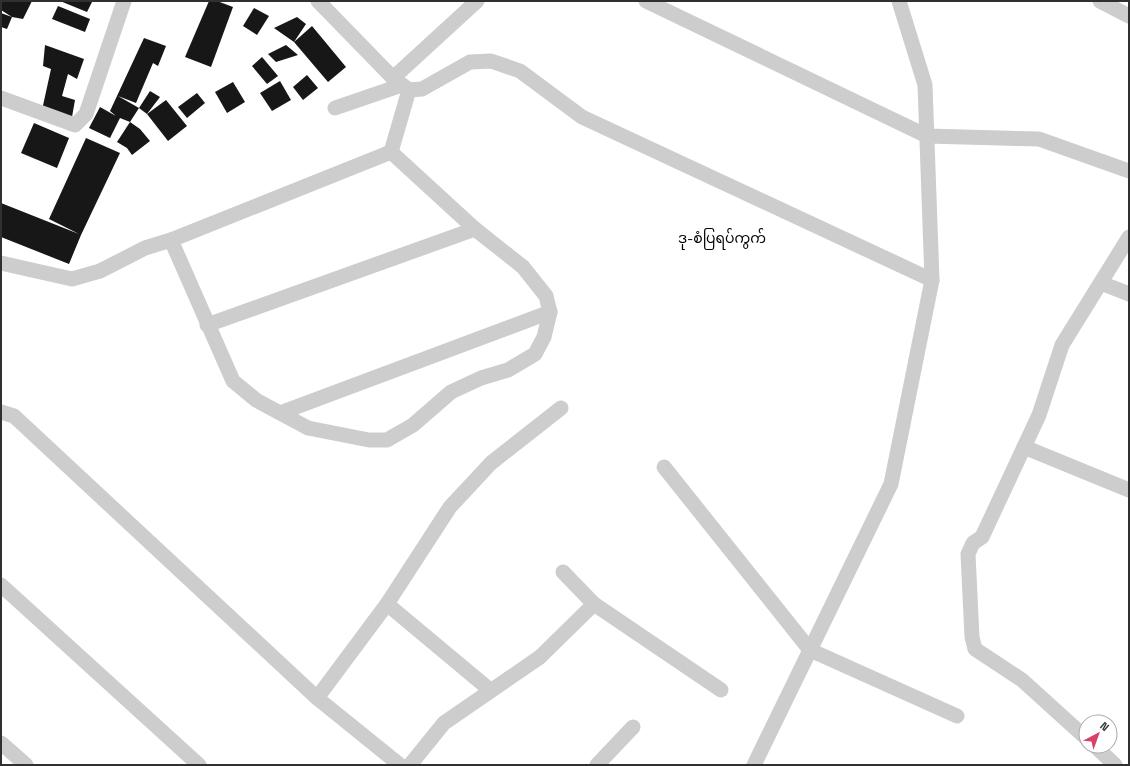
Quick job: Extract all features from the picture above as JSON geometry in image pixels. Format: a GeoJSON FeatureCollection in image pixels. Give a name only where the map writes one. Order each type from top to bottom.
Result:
{"type":"FeatureCollection","features":[{"type":"Feature","properties":{"kind":"street"},"geometry":{"type":"LineString","coordinates":[[1,98],[75,125],[81,121],[86,114],[124,1]]}},
{"type":"Feature","properties":{"kind":"street"},"geometry":{"type":"LineString","coordinates":[[318,1],[401,84],[422,89],[470,62],[491,61],[520,71],[582,118],[932,280]]}},
{"type":"Feature","properties":{"kind":"street"},"geometry":{"type":"LineString","coordinates":[[335,108],[401,84],[477,1]]}},
{"type":"Feature","properties":{"kind":"street"},"geometry":{"type":"LineString","coordinates":[[646,1],[927,136],[1038,139],[1129,171]]}},
{"type":"Feature","properties":{"kind":"street"},"geometry":{"type":"LineString","coordinates":[[754,765],[891,484],[932,280],[925,85],[899,1]]}},
{"type":"Feature","properties":{"kind":"street"},"geometry":{"type":"LineString","coordinates":[[1100,1],[1129,16]]}},
{"type":"Feature","properties":{"kind":"street"},"geometry":{"type":"LineString","coordinates":[[391,152],[401,84]]}},
{"type":"Feature","properties":{"kind":"street"},"geometry":{"type":"LineString","coordinates":[[171,240],[232,381],[256,400],[308,428],[369,440],[387,440],[413,425],[451,392],[480,378],[508,370],[535,354],[544,337],[550,312],[546,296],[523,267],[475,229],[391,152]]}},
{"type":"Feature","properties":{"kind":"street"},"geometry":{"type":"LineString","coordinates":[[1,263],[72,279],[100,271],[145,248],[171,240],[391,152]]}},
{"type":"Feature","properties":{"kind":"street"},"geometry":{"type":"LineString","coordinates":[[207,325],[475,229]]}},
{"type":"Feature","properties":{"kind":"street"},"geometry":{"type":"LineString","coordinates":[[1078,731],[1022,680],[975,649],[972,637],[968,554],[973,543],[982,537],[1039,415],[1062,345],[1129,237]]}},
{"type":"Feature","properties":{"kind":"street"},"geometry":{"type":"LineString","coordinates":[[1101,283],[1129,294]]}},
{"type":"Feature","properties":{"kind":"street"},"geometry":{"type":"LineString","coordinates":[[280,413],[550,312]]}},
{"type":"Feature","properties":{"kind":"street"},"geometry":{"type":"LineString","coordinates":[[317,698],[387,604],[450,507],[491,463],[561,408]]}},
{"type":"Feature","properties":{"kind":"street"},"geometry":{"type":"LineString","coordinates":[[1,412],[14,416],[317,698],[400,765]]}},
{"type":"Feature","properties":{"kind":"street"},"geometry":{"type":"LineString","coordinates":[[1024,447],[1129,490]]}},
{"type":"Feature","properties":{"kind":"street"},"geometry":{"type":"LineString","coordinates":[[664,467],[810,650],[956,716]]}},
{"type":"Feature","properties":{"kind":"street"},"geometry":{"type":"LineString","coordinates":[[564,572],[594,604],[721,690]]}},
{"type":"Feature","properties":{"kind":"street"},"geometry":{"type":"LineString","coordinates":[[1,585],[195,764]]}},
{"type":"Feature","properties":{"kind":"street"},"geometry":{"type":"LineString","coordinates":[[387,604],[490,690]]}},
{"type":"Feature","properties":{"kind":"street"},"geometry":{"type":"LineString","coordinates":[[410,765],[444,723],[540,657],[594,604]]}},
{"type":"Feature","properties":{"kind":"street"},"geometry":{"type":"LineString","coordinates":[[597,765],[633,727]]}},
{"type":"Feature","properties":{"kind":"street"},"geometry":{"type":"LineString","coordinates":[[1,742],[26,765]]}},
{"type":"Feature","properties":{"kind":"street"},"geometry":{"type":"LineString","coordinates":[[1103,754],[1115,765]]}},
{"type":"Feature","properties":{"kind":"building"},"geometry":{"type":"Polygon","coordinates":[[[1,1],[32,1],[23,19],[12,17],[1,10],[1,1]]]}},
{"type":"Feature","properties":{"kind":"building"},"geometry":{"type":"Polygon","coordinates":[[[60,1],[90,1],[92,2],[87,12],[60,1]]]}},
{"type":"Feature","properties":{"kind":"building"},"geometry":{"type":"Polygon","coordinates":[[[209,1],[217,1],[233,7],[211,67],[185,57],[209,1]]]}},
{"type":"Feature","properties":{"kind":"building"},"geometry":{"type":"Polygon","coordinates":[[[58,6],[90,19],[85,32],[52,19],[58,6]]]}},
{"type":"Feature","properties":{"kind":"building"},"geometry":{"type":"Polygon","coordinates":[[[254,8],[269,16],[257,35],[243,26],[254,8]]]}},
{"type":"Feature","properties":{"kind":"building"},"geometry":{"type":"Polygon","coordinates":[[[1,13],[12,17],[7,29],[1,27],[1,13]]]}},
{"type":"Feature","properties":{"kind":"building"},"geometry":{"type":"Polygon","coordinates":[[[297,17],[306,24],[294,42],[274,28],[297,17]]]}},
{"type":"Feature","properties":{"kind":"building"},"geometry":{"type":"Polygon","coordinates":[[[312,26],[346,67],[328,82],[294,42],[312,26]]]}},
{"type":"Feature","properties":{"kind":"building"},"geometry":{"type":"Polygon","coordinates":[[[144,38],[166,46],[158,66],[153,63],[136,103],[118,96],[139,108],[130,122],[120,118],[110,138],[89,128],[100,107],[116,116],[110,111],[144,38]]]}},
{"type":"Feature","properties":{"kind":"building"},"geometry":{"type":"Polygon","coordinates":[[[45,45],[84,59],[77,79],[68,74],[62,96],[75,100],[72,117],[42,110],[51,69],[43,66],[45,45]]]}},
{"type":"Feature","properties":{"kind":"building"},"geometry":{"type":"Polygon","coordinates":[[[286,45],[298,55],[276,62],[268,54],[286,45]]]}},
{"type":"Feature","properties":{"kind":"building"},"geometry":{"type":"Polygon","coordinates":[[[262,57],[278,76],[267,84],[252,66],[262,57]]]}},
{"type":"Feature","properties":{"kind":"building"},"geometry":{"type":"Polygon","coordinates":[[[307,75],[318,88],[303,100],[293,87],[307,75]]]}},
{"type":"Feature","properties":{"kind":"building"},"geometry":{"type":"Polygon","coordinates":[[[280,81],[291,100],[272,111],[260,93],[280,81]]]}},
{"type":"Feature","properties":{"kind":"building"},"geometry":{"type":"Polygon","coordinates":[[[233,82],[245,102],[227,113],[215,92],[233,82]]]}},
{"type":"Feature","properties":{"kind":"building"},"geometry":{"type":"Polygon","coordinates":[[[150,91],[160,97],[147,114],[139,108],[150,91]]]}},
{"type":"Feature","properties":{"kind":"building"},"geometry":{"type":"Polygon","coordinates":[[[197,93],[205,103],[187,118],[178,107],[197,93]]]}},
{"type":"Feature","properties":{"kind":"building"},"geometry":{"type":"Polygon","coordinates":[[[166,100],[187,126],[168,141],[147,114],[166,100]]]}},
{"type":"Feature","properties":{"kind":"building"},"geometry":{"type":"Polygon","coordinates":[[[130,122],[140,129],[150,141],[132,155],[127,148],[117,142],[130,122]]]}},
{"type":"Feature","properties":{"kind":"building"},"geometry":{"type":"Polygon","coordinates":[[[34,123],[69,138],[57,168],[21,153],[34,123]]]}},
{"type":"Feature","properties":{"kind":"building"},"geometry":{"type":"Polygon","coordinates":[[[86,138],[120,153],[81,235],[69,264],[1,237],[1,203],[79,234],[49,219],[86,138]]]}},
{"type":"Feature","properties":{"kind":"district","name":"ဒု-စံပြရပ်ကွက်"},"geometry":{"type":"Point","coordinates":[722,238]}}]}
